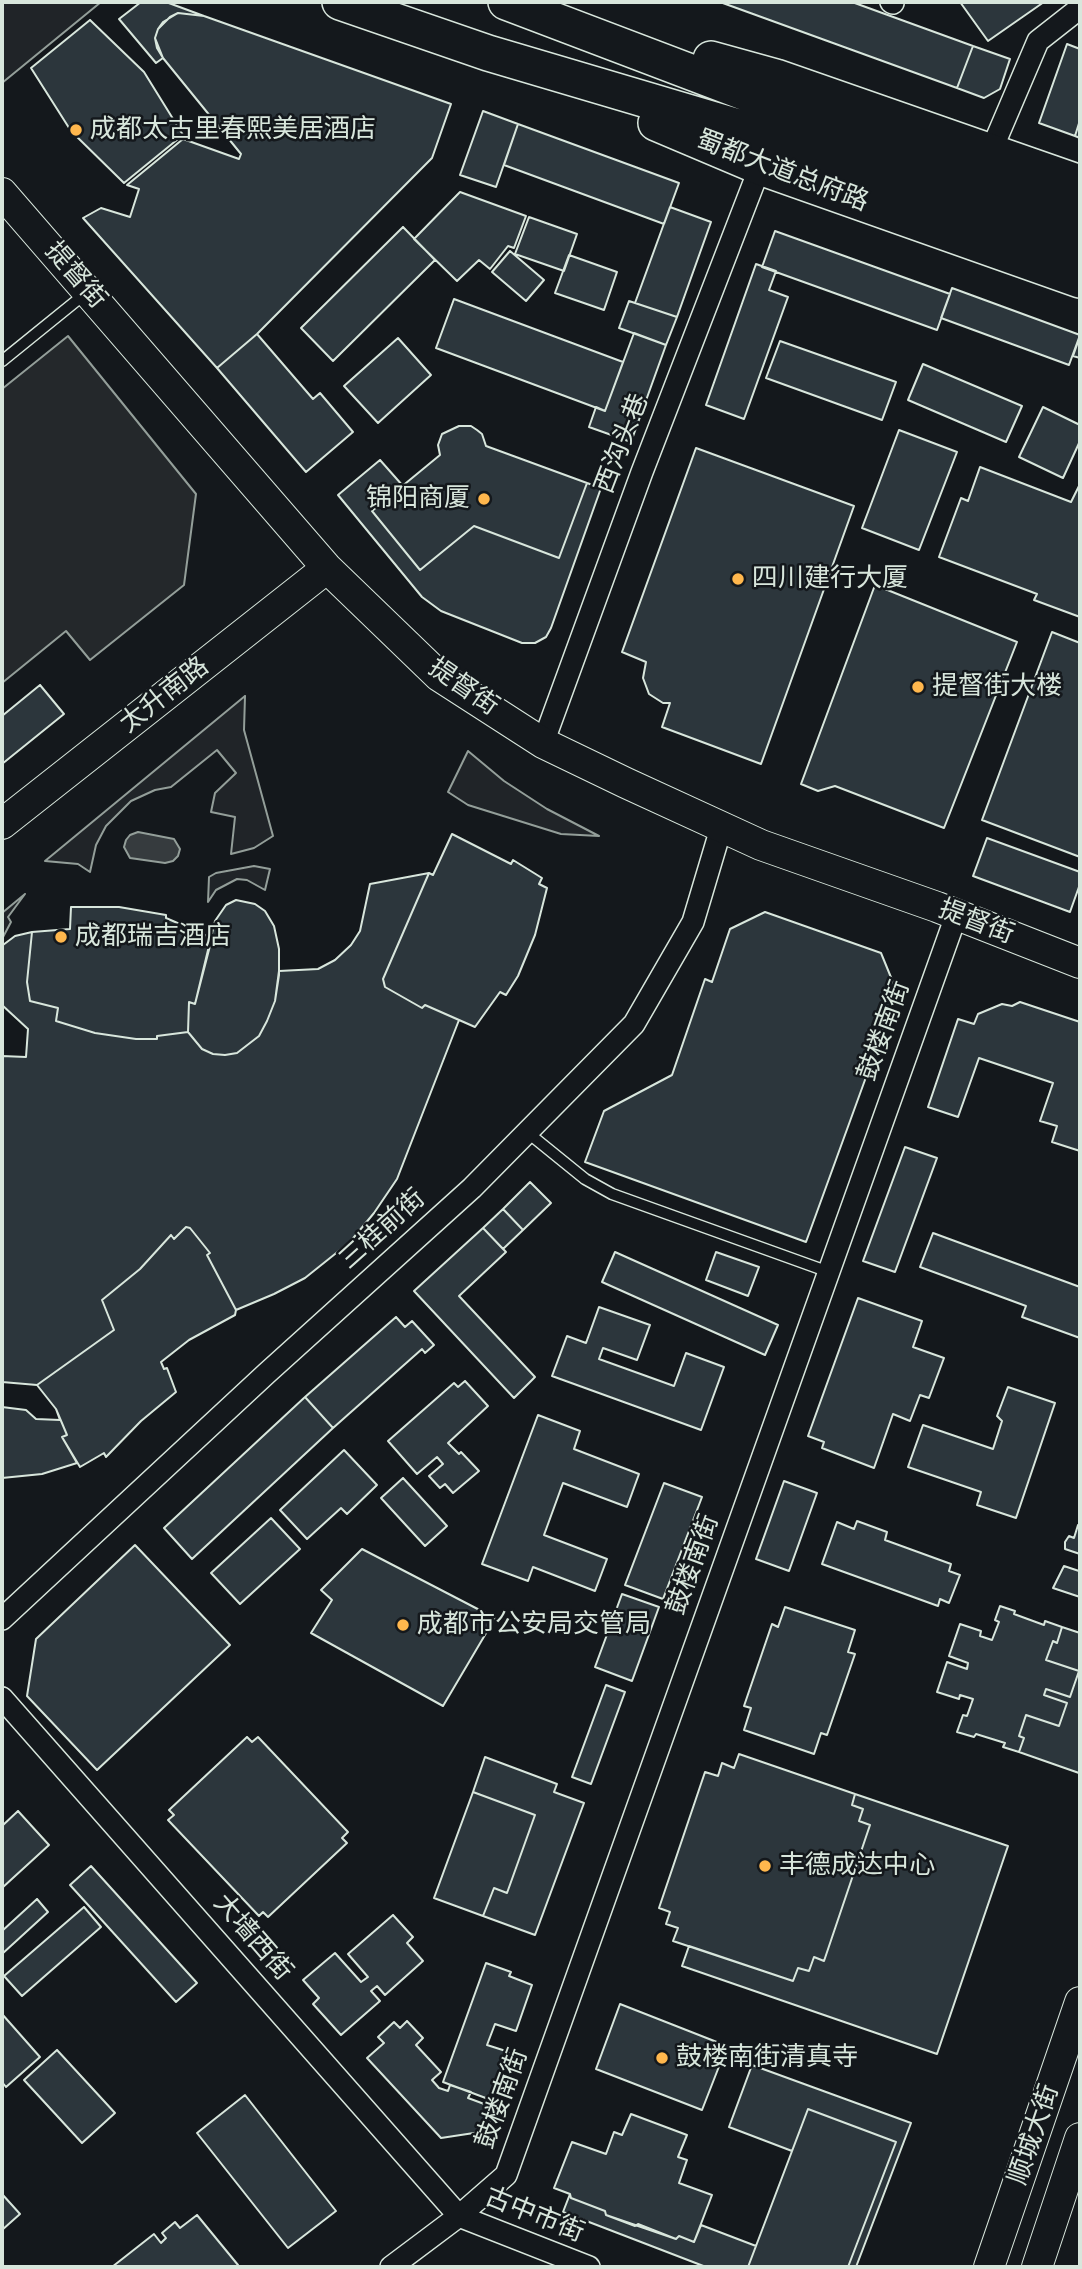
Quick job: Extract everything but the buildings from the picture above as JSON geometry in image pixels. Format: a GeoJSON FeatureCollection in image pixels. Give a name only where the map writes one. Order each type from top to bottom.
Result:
{"type":"FeatureCollection","features":[{"type":"Feature","properties":{"kind":"main road","name":"蜀都大道总府路"},"geometry":{"type":"LineString","coordinates":[[340,2],[488,54],[755,132],[1080,249]]}},
{"type":"Feature","properties":{"kind":"main road"},"geometry":{"type":"LineString","coordinates":[[509,3],[776,77],[1080,183]]}},
{"type":"Feature","properties":{"kind":"main road"},"geometry":{"type":"LineString","coordinates":[[509,3],[1080,217]]}},
{"type":"Feature","properties":{"kind":"main road","name":"蜀都大道总府路"},"geometry":{"type":"LineString","coordinates":[[488,54],[760,167],[1080,280]]}},
{"type":"Feature","properties":{"kind":"main road","name":"提督街"},"geometry":{"type":"LineString","coordinates":[[2,193],[327,568],[439,676],[543,743],[761,845],[1080,963]]}},
{"type":"Feature","properties":{"kind":"main road","name":"太升南路"},"geometry":{"type":"LineString","coordinates":[[2,824],[327,568]]}},
{"type":"Feature","properties":{"kind":"main road","name":"顺城大街"},"geometry":{"type":"LineString","coordinates":[[989,2267],[1080,2002]]}},
{"type":"Feature","properties":{"kind":"main road","name":"顺城大街"},"geometry":{"type":"LineString","coordinates":[[1037,2267],[1080,2138]]}},
{"type":"Feature","properties":{"kind":"street"},"geometry":{"type":"LineString","coordinates":[[991,151],[1038,41],[1080,8]]}},
{"type":"Feature","properties":{"kind":"street","name":"西沟头巷"},"geometry":{"type":"LineString","coordinates":[[543,743],[642,472],[760,167]]}},
{"type":"Feature","properties":{"kind":"street","name":"三桂前街"},"geometry":{"type":"LineString","coordinates":[[2,1619],[267,1373],[472,1188],[634,1024],[693,922],[722,825]]}},
{"type":"Feature","properties":{"kind":"street","name":"鼓楼南街"},"geometry":{"type":"LineString","coordinates":[[391,2267],[459,2216],[506,2175],[956,916]]}},
{"type":"Feature","properties":{"kind":"street","name":"大墙西街"},"geometry":{"type":"LineString","coordinates":[[2,1698],[459,2216]]}},
{"type":"Feature","properties":{"kind":"street","name":"古中市街"},"geometry":{"type":"LineString","coordinates":[[459,2216],[589,2267]]}},
{"type":"Feature","properties":{"kind":"lane"},"geometry":{"type":"LineString","coordinates":[[2,361],[88,291]]}},
{"type":"Feature","properties":{"kind":"lane"},"geometry":{"type":"LineString","coordinates":[[527,1132],[585,1179],[612,1194],[829,1272]]}},
{"type":"Feature","properties":{"kind":"shaded area"},"geometry":{"type":"Polygon","coordinates":[[[2,2],[101,2],[2,83],[2,2]]]}},
{"type":"Feature","properties":{"kind":"shaded area"},"geometry":{"type":"Polygon","coordinates":[[[68,336],[196,494],[184,585],[90,660],[66,631],[2,683],[2,389],[68,336]]]}},
{"type":"Feature","properties":{"kind":"shaded area"},"geometry":{"type":"Polygon","coordinates":[[[245,696],[244,730],[273,836],[254,848],[231,854],[235,817],[211,812],[215,793],[236,773],[217,750],[171,787],[155,790],[131,801],[106,826],[96,845],[90,872],[78,864],[45,861],[245,696]]]}},
{"type":"Feature","properties":{"kind":"shaded area"},"geometry":{"type":"Polygon","coordinates":[[[468,751],[504,781],[547,809],[599,836],[561,834],[468,805],[448,792],[468,751]]]}},
{"type":"Feature","properties":{"kind":"shaded area"},"geometry":{"type":"Polygon","coordinates":[[[138,832],[174,839],[180,849],[178,856],[165,863],[130,858],[124,847],[126,840],[138,832]]]}},
{"type":"Feature","properties":{"kind":"shaded area"},"geometry":{"type":"Polygon","coordinates":[[[254,866],[270,869],[265,890],[247,880],[237,879],[216,890],[208,902],[209,877],[216,873],[254,866]]]}},
{"type":"Feature","properties":{"kind":"shaded area"},"geometry":{"type":"Polygon","coordinates":[[[25,894],[8,917],[11,922],[2,939],[2,913],[25,894]]]}},
{"type":"Feature","properties":{"kind":"place","name":"成都太古里春熙美居酒店"},"geometry":{"type":"Point","coordinates":[76,130]}},
{"type":"Feature","properties":{"kind":"place","name":"锦阳商厦"},"geometry":{"type":"Point","coordinates":[484,499]}},
{"type":"Feature","properties":{"kind":"place","name":"四川建行大厦"},"geometry":{"type":"Point","coordinates":[738,579]}},
{"type":"Feature","properties":{"kind":"place","name":"提督街大楼"},"geometry":{"type":"Point","coordinates":[918,687]}},
{"type":"Feature","properties":{"kind":"place","name":"成都瑞吉酒店"},"geometry":{"type":"Point","coordinates":[61,937]}},
{"type":"Feature","properties":{"kind":"place","name":"成都市公安局交管局"},"geometry":{"type":"Point","coordinates":[403,1625]}},
{"type":"Feature","properties":{"kind":"place","name":"丰德成达中心"},"geometry":{"type":"Point","coordinates":[765,1866]}},
{"type":"Feature","properties":{"kind":"place","name":"鼓楼南街清真寺"},"geometry":{"type":"Point","coordinates":[662,2058]}}]}
